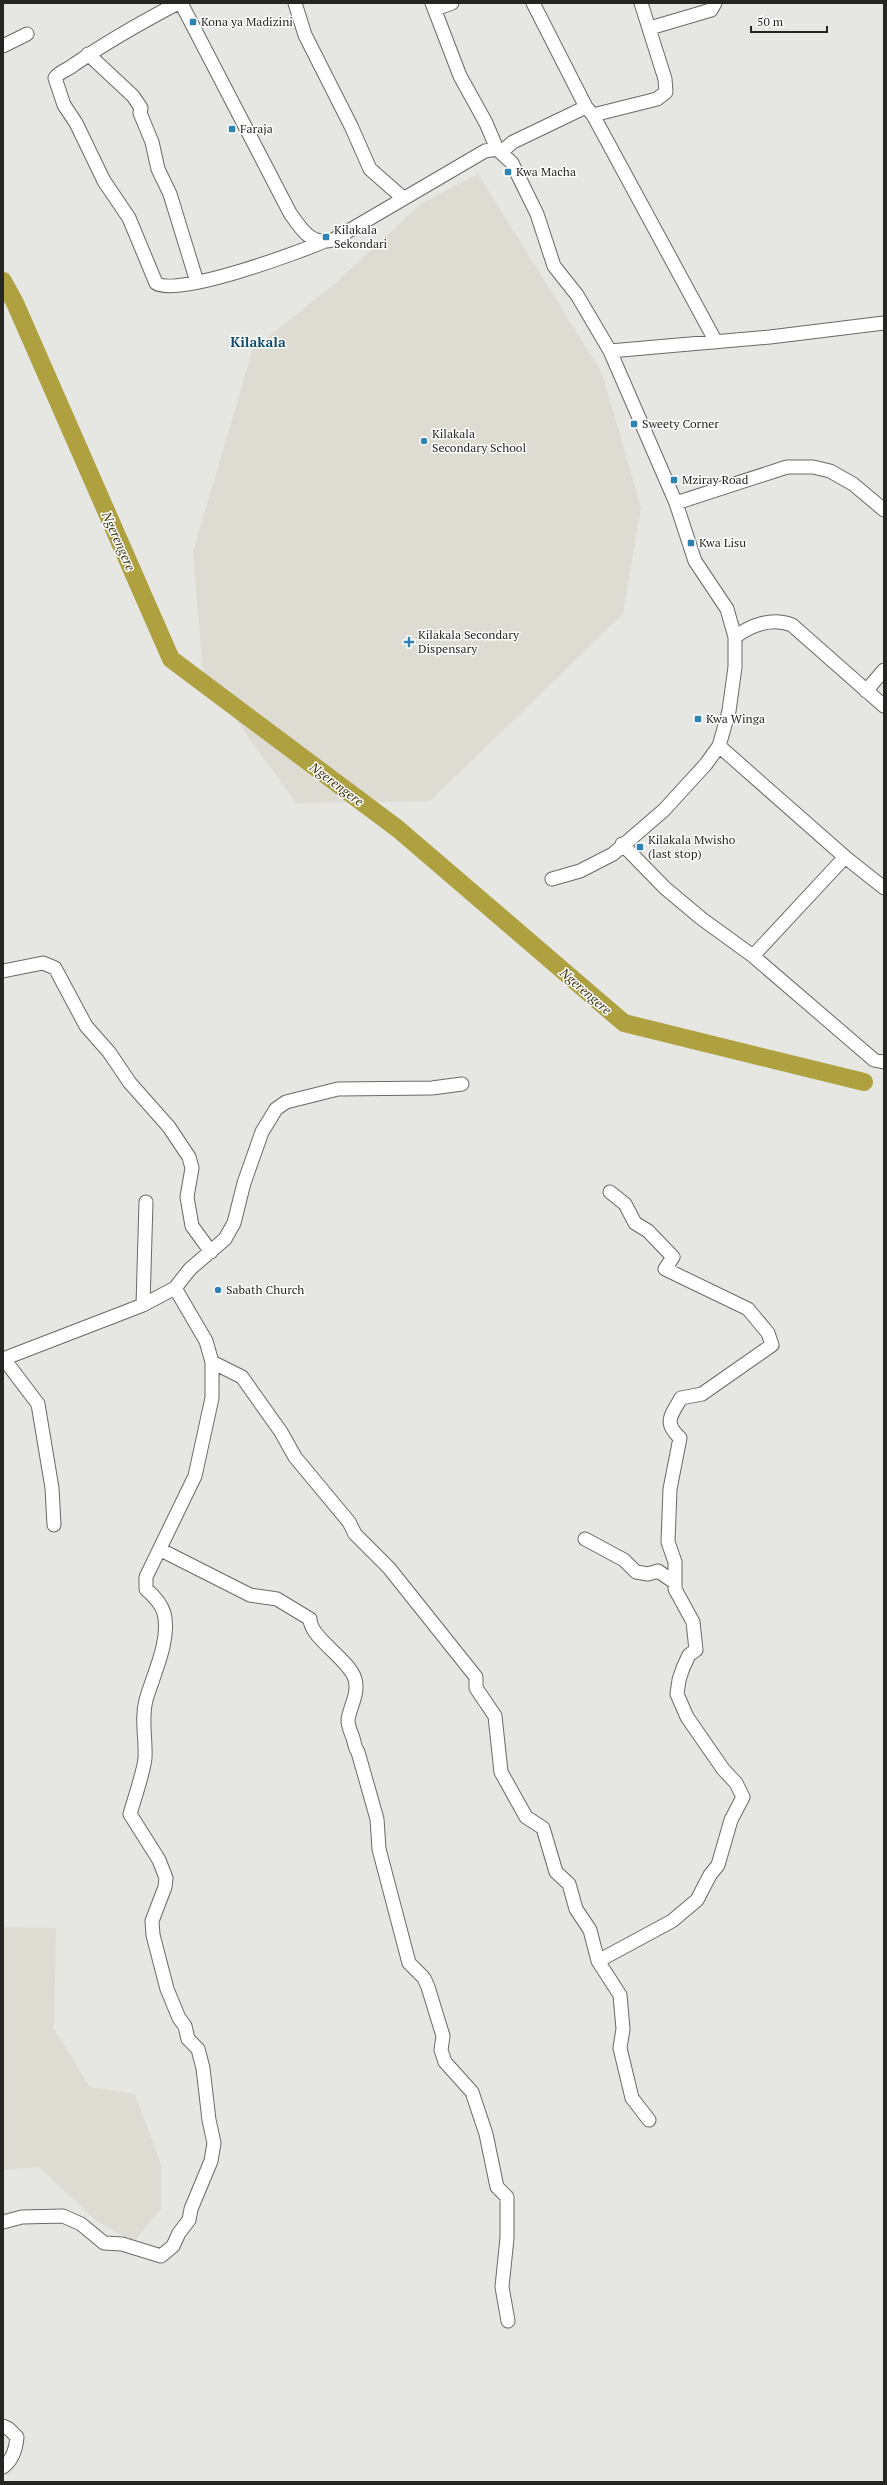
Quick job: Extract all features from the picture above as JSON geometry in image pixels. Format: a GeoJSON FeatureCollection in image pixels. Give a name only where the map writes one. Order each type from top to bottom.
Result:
{"type":"FeatureCollection","features":[{"type":"Feature","properties":{"kind":"street"},"geometry":{"type":"LineString","coordinates":[[326,240],[263,264],[197,282],[170,288],[163,288],[156,283],[129,218],[104,181],[76,123],[64,104],[55,78],[60,72],[73,66],[88,54],[127,30],[179,3],[290,213],[304,233],[313,239],[334,240],[485,151],[499,150],[513,142],[589,111],[664,95],[667,89],[665,79],[650,28],[640,3]]}},
{"type":"Feature","properties":{"kind":"street"},"geometry":{"type":"LineString","coordinates":[[295,3],[305,35],[351,126],[370,169],[403,198]]}},
{"type":"Feature","properties":{"kind":"street"},"geometry":{"type":"LineString","coordinates":[[452,3],[433,6],[460,76],[499,150],[512,163],[537,214],[554,266],[577,295],[610,351],[676,503],[695,561],[727,609],[735,638],[733,689],[719,746],[683,791],[644,828],[622,844],[613,854],[596,864],[552,878]]}},
{"type":"Feature","properties":{"kind":"street"},"geometry":{"type":"LineString","coordinates":[[533,3],[589,111],[716,342]]}},
{"type":"Feature","properties":{"kind":"street"},"geometry":{"type":"LineString","coordinates":[[650,28],[711,10],[715,3]]}},
{"type":"Feature","properties":{"kind":"street"},"geometry":{"type":"LineString","coordinates":[[3,46],[27,34]]}},
{"type":"Feature","properties":{"kind":"street"},"geometry":{"type":"LineString","coordinates":[[88,54],[133,96],[140,108],[140,114],[152,142],[158,169],[170,194],[197,282]]}},
{"type":"Feature","properties":{"kind":"street"},"geometry":{"type":"LineString","coordinates":[[610,351],[716,342],[884,323]]}},
{"type":"Feature","properties":{"kind":"street"},"geometry":{"type":"LineString","coordinates":[[676,503],[787,467],[813,467],[830,471],[853,484],[884,510]]}},
{"type":"Feature","properties":{"kind":"street"},"geometry":{"type":"LineString","coordinates":[[735,638],[760,624],[776,621],[792,625],[801,631],[884,706]]}},
{"type":"Feature","properties":{"kind":"street"},"geometry":{"type":"LineString","coordinates":[[866,691],[884,670]]}},
{"type":"Feature","properties":{"kind":"street"},"geometry":{"type":"LineString","coordinates":[[719,746],[845,857],[884,888]]}},
{"type":"Feature","properties":{"kind":"street"},"geometry":{"type":"LineString","coordinates":[[622,844],[665,888],[702,919],[752,956],[874,1060],[884,1062]]}},
{"type":"Feature","properties":{"kind":"street"},"geometry":{"type":"LineString","coordinates":[[752,956],[845,857]]}},
{"type":"Feature","properties":{"kind":"street"},"geometry":{"type":"LineString","coordinates":[[3,970],[43,963],[55,968],[86,1026],[109,1052],[130,1083],[168,1127],[189,1157],[192,1168],[187,1197],[192,1226],[211,1252]]}},
{"type":"Feature","properties":{"kind":"street"},"geometry":{"type":"LineString","coordinates":[[54,1525],[49,1472],[38,1404],[3,1359],[143,1305],[175,1288],[190,1269],[225,1239],[234,1223],[258,1141],[271,1115],[281,1105],[295,1098],[338,1089],[432,1088],[462,1084]]}},
{"type":"Feature","properties":{"kind":"street"},"geometry":{"type":"LineString","coordinates":[[598,1961],[672,1921],[697,1900],[710,1875],[718,1865],[731,1820],[743,1797],[736,1783],[723,1769],[686,1717],[677,1694],[683,1668],[689,1655],[696,1650],[693,1622],[680,1601],[674,1582],[674,1562],[668,1534],[670,1489],[680,1438],[672,1430],[669,1423],[670,1416],[681,1398],[702,1394],[769,1348],[772,1343],[766,1330],[748,1309],[665,1269],[673,1257],[648,1231],[635,1224],[625,1204],[610,1192]]}},
{"type":"Feature","properties":{"kind":"street"},"geometry":{"type":"LineString","coordinates":[[143,1305],[146,1202]]}},
{"type":"Feature","properties":{"kind":"street"},"geometry":{"type":"LineString","coordinates":[[3,2222],[37,2216],[63,2216],[81,2224],[104,2243],[122,2244],[161,2256],[173,2246],[179,2233],[189,2220],[191,2209],[211,2162],[214,2143],[209,2120],[203,2068],[198,2049],[188,2039],[185,2026],[179,2018],[167,1989],[152,1935],[152,1921],[165,1887],[166,1878],[159,1860],[130,1814],[145,1758],[143,1720],[146,1699],[153,1683],[163,1645],[164,1614],[158,1600],[146,1589],[146,1577],[150,1567],[161,1550],[177,1511],[195,1476],[212,1398],[212,1362],[206,1341],[175,1288]]}},
{"type":"Feature","properties":{"kind":"street"},"geometry":{"type":"LineString","coordinates":[[212,1362],[242,1377],[281,1432],[295,1457],[349,1522],[355,1534],[389,1568],[476,1677],[476,1688],[495,1716],[501,1772],[526,1817],[543,1828],[556,1872],[569,1884],[576,1909],[590,1930],[598,1961],[620,1995],[623,2029],[620,2048],[632,2098],[649,2120]]}},
{"type":"Feature","properties":{"kind":"street"},"geometry":{"type":"LineString","coordinates":[[585,1539],[624,1560],[636,1572],[648,1574],[658,1571],[674,1582]]}},
{"type":"Feature","properties":{"kind":"street"},"geometry":{"type":"LineString","coordinates":[[161,1550],[250,1595],[277,1599],[292,1607],[310,1619],[310,1626],[324,1644],[335,1651],[355,1678],[356,1693],[348,1719],[348,1729],[360,1756],[377,1819],[379,1849],[409,1963],[424,1978],[428,1988],[443,2036],[441,2050],[445,2062],[472,2092],[486,2134],[497,2187],[506,2197],[507,2238],[502,2287],[508,2321]]}},
{"type":"Feature","properties":{"kind":"street"},"geometry":{"type":"LineString","coordinates":[[3,2426],[9,2429],[17,2437],[16,2447],[11,2459],[3,2468]]}},
{"type":"Feature","properties":{"kind":"shaded area","name":"Kilakala Secondary School"},"geometry":{"type":"Polygon","coordinates":[[[478,174],[602,373],[641,508],[623,614],[430,801],[296,803],[203,674],[193,551],[253,349],[333,285],[422,203],[478,174]]]}},
{"type":"Feature","properties":{"kind":"shaded area"},"geometry":{"type":"Polygon","coordinates":[[[3,1927],[56,1928],[54,2029],[90,2087],[135,2094],[161,2165],[161,2209],[133,2242],[95,2220],[39,2167],[3,2170],[3,1927]]]}},
{"type":"Feature","properties":{"kind":"waterway","name":"Ngerengere"},"geometry":{"type":"LineString","coordinates":[[3,281],[15,303],[171,659],[398,829],[624,1023],[864,1082]]}},
{"type":"Feature","properties":{"kind":"place","name":"Kona ya Madizini"},"geometry":{"type":"Point","coordinates":[193,22]}},
{"type":"Feature","properties":{"kind":"place","name":"Faraja"},"geometry":{"type":"Point","coordinates":[232,129]}},
{"type":"Feature","properties":{"kind":"place","name":"Kwa Macha"},"geometry":{"type":"Point","coordinates":[508,172]}},
{"type":"Feature","properties":{"kind":"place","name":"Kilakala Sekondari"},"geometry":{"type":"Point","coordinates":[326,237]}},
{"type":"Feature","properties":{"kind":"place","name":"Sweety Corner"},"geometry":{"type":"Point","coordinates":[634,424]}},
{"type":"Feature","properties":{"kind":"place","name":"Kilakala Secondary School"},"geometry":{"type":"Point","coordinates":[424,441]}},
{"type":"Feature","properties":{"kind":"place","name":"Mziray Road"},"geometry":{"type":"Point","coordinates":[674,480]}},
{"type":"Feature","properties":{"kind":"place","name":"Kwa Lisu"},"geometry":{"type":"Point","coordinates":[691,543]}},
{"type":"Feature","properties":{"kind":"place","name":"Kilakala Secondary Dispensary"},"geometry":{"type":"Point","coordinates":[409,642]}},
{"type":"Feature","properties":{"kind":"place","name":"Kwa Winga"},"geometry":{"type":"Point","coordinates":[698,719]}},
{"type":"Feature","properties":{"kind":"place","name":"Kilakala Mwisho (last stop)"},"geometry":{"type":"Point","coordinates":[640,847]}},
{"type":"Feature","properties":{"kind":"place","name":"Sabath Church"},"geometry":{"type":"Point","coordinates":[218,1290]}},
{"type":"Feature","properties":{"kind":"district","name":"Kilakala"},"geometry":{"type":"Point","coordinates":[258,342]}}]}
